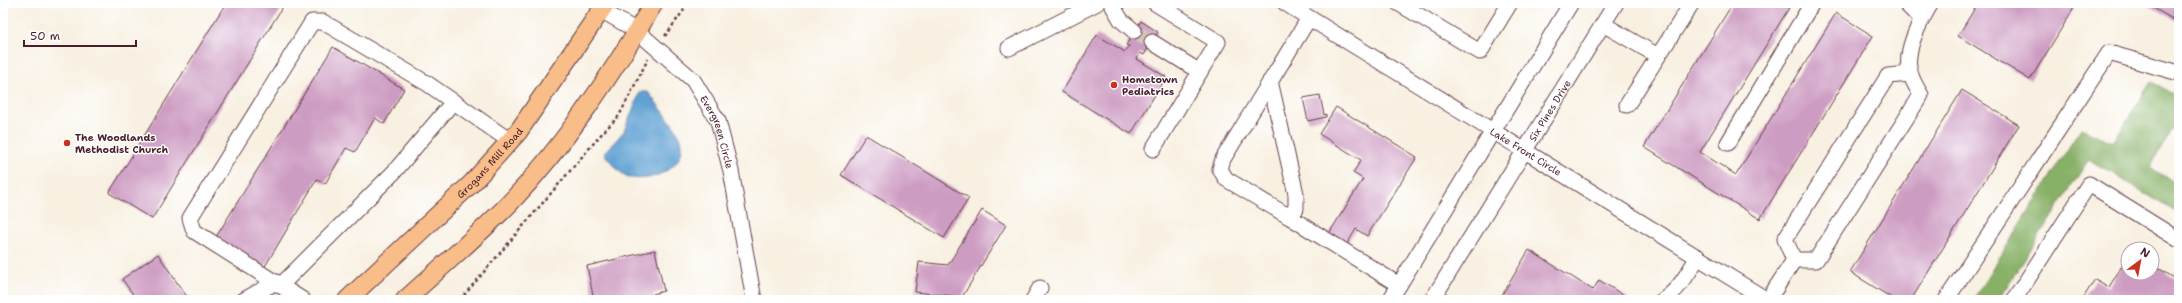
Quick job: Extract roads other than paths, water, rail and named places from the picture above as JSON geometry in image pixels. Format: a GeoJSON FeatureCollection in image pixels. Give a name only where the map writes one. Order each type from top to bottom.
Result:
{"type":"FeatureCollection","features":[{"type":"Feature","properties":{"kind":"main road"},"geometry":{"type":"LineString","coordinates":[[406,300],[508,204],[554,153],[637,32],[654,3]]}},
{"type":"Feature","properties":{"kind":"main road","name":"Grogans Mill Road"},"geometry":{"type":"LineString","coordinates":[[347,300],[462,193],[510,141],[561,71],[604,7]]}},
{"type":"Feature","properties":{"kind":"street"},"geometry":{"type":"LineString","coordinates":[[1009,48],[1097,3]]}},
{"type":"Feature","properties":{"kind":"street"},"geometry":{"type":"LineString","coordinates":[[1111,3],[1121,20],[1134,31]]}},
{"type":"Feature","properties":{"kind":"street"},"geometry":{"type":"LineString","coordinates":[[1153,149],[1218,42],[1155,3]]}},
{"type":"Feature","properties":{"kind":"street","name":"Lake Front Circle"},"geometry":{"type":"LineString","coordinates":[[1284,3],[1768,300]]}},
{"type":"Feature","properties":{"kind":"street"},"geometry":{"type":"LineString","coordinates":[[1398,3],[1480,52],[1510,3]]}},
{"type":"Feature","properties":{"kind":"street"},"geometry":{"type":"LineString","coordinates":[[1390,300],[1571,3]]}},
{"type":"Feature","properties":{"kind":"street","name":"Six Pines Drive"},"geometry":{"type":"LineString","coordinates":[[1432,300],[1616,3]]}},
{"type":"Feature","properties":{"kind":"street"},"geometry":{"type":"LineString","coordinates":[[1627,105],[1692,3]]}},
{"type":"Feature","properties":{"kind":"street"},"geometry":{"type":"LineString","coordinates":[[1728,143],[1811,5],[1808,3]]}},
{"type":"Feature","properties":{"kind":"street"},"geometry":{"type":"LineString","coordinates":[[1905,3],[1921,19]]}},
{"type":"Feature","properties":{"kind":"street"},"geometry":{"type":"LineString","coordinates":[[1794,260],[1816,260],[1921,95],[1910,74],[1910,48],[1921,19],[1931,3]]}},
{"type":"Feature","properties":{"kind":"street","name":"Evergreen Circle"},"geometry":{"type":"LineString","coordinates":[[604,7],[637,32],[693,80],[718,121],[731,170],[754,300]]}},
{"type":"Feature","properties":{"kind":"street"},"geometry":{"type":"LineString","coordinates":[[1309,18],[1223,159],[1220,169],[1226,179],[1399,285]]}},
{"type":"Feature","properties":{"kind":"street"},"geometry":{"type":"LineString","coordinates":[[303,300],[194,231],[190,218],[312,22],[323,22],[428,84],[510,141]]}},
{"type":"Feature","properties":{"kind":"street"},"geometry":{"type":"LineString","coordinates":[[1603,24],[1658,56]]}},
{"type":"Feature","properties":{"kind":"street"},"geometry":{"type":"LineString","coordinates":[[1152,42],[1200,72]]}},
{"type":"Feature","properties":{"kind":"street"},"geometry":{"type":"LineString","coordinates":[[1946,300],[2109,53],[2179,73]]}},
{"type":"Feature","properties":{"kind":"street"},"geometry":{"type":"LineString","coordinates":[[1794,260],[1785,239],[1868,105],[1888,76],[1910,74]]}},
{"type":"Feature","properties":{"kind":"street"},"geometry":{"type":"LineString","coordinates":[[1270,81],[1296,194],[1296,209],[1288,216]]}},
{"type":"Feature","properties":{"kind":"street"},"geometry":{"type":"LineString","coordinates":[[244,300],[278,283],[394,172],[454,102]]}},
{"type":"Feature","properties":{"kind":"street"},"geometry":{"type":"LineString","coordinates":[[2014,300],[2089,184],[2179,240]]}},
{"type":"Feature","properties":{"kind":"street"},"geometry":{"type":"LineString","coordinates":[[1663,300],[1670,296],[1685,279],[1698,257]]}},
{"type":"Feature","properties":{"kind":"street"},"geometry":{"type":"LineString","coordinates":[[1768,300],[1794,260]]}},
{"type":"Feature","properties":{"kind":"water"},"geometry":{"type":"Polygon","coordinates":[[[640,92],[648,92],[666,116],[681,139],[682,149],[679,158],[673,166],[665,172],[645,178],[635,178],[623,174],[604,154],[624,131],[640,92]]]}},
{"type":"Feature","properties":{"kind":"tunnel"},"geometry":{"type":"LineString","coordinates":[[1134,31],[1152,42]]}},
{"type":"Feature","properties":{"kind":"place","name":"Hometown Pediatrics"},"geometry":{"type":"Point","coordinates":[1114,85]}},
{"type":"Feature","properties":{"kind":"place","name":"The Woodlands Methodist Church"},"geometry":{"type":"Point","coordinates":[67,143]}}]}
